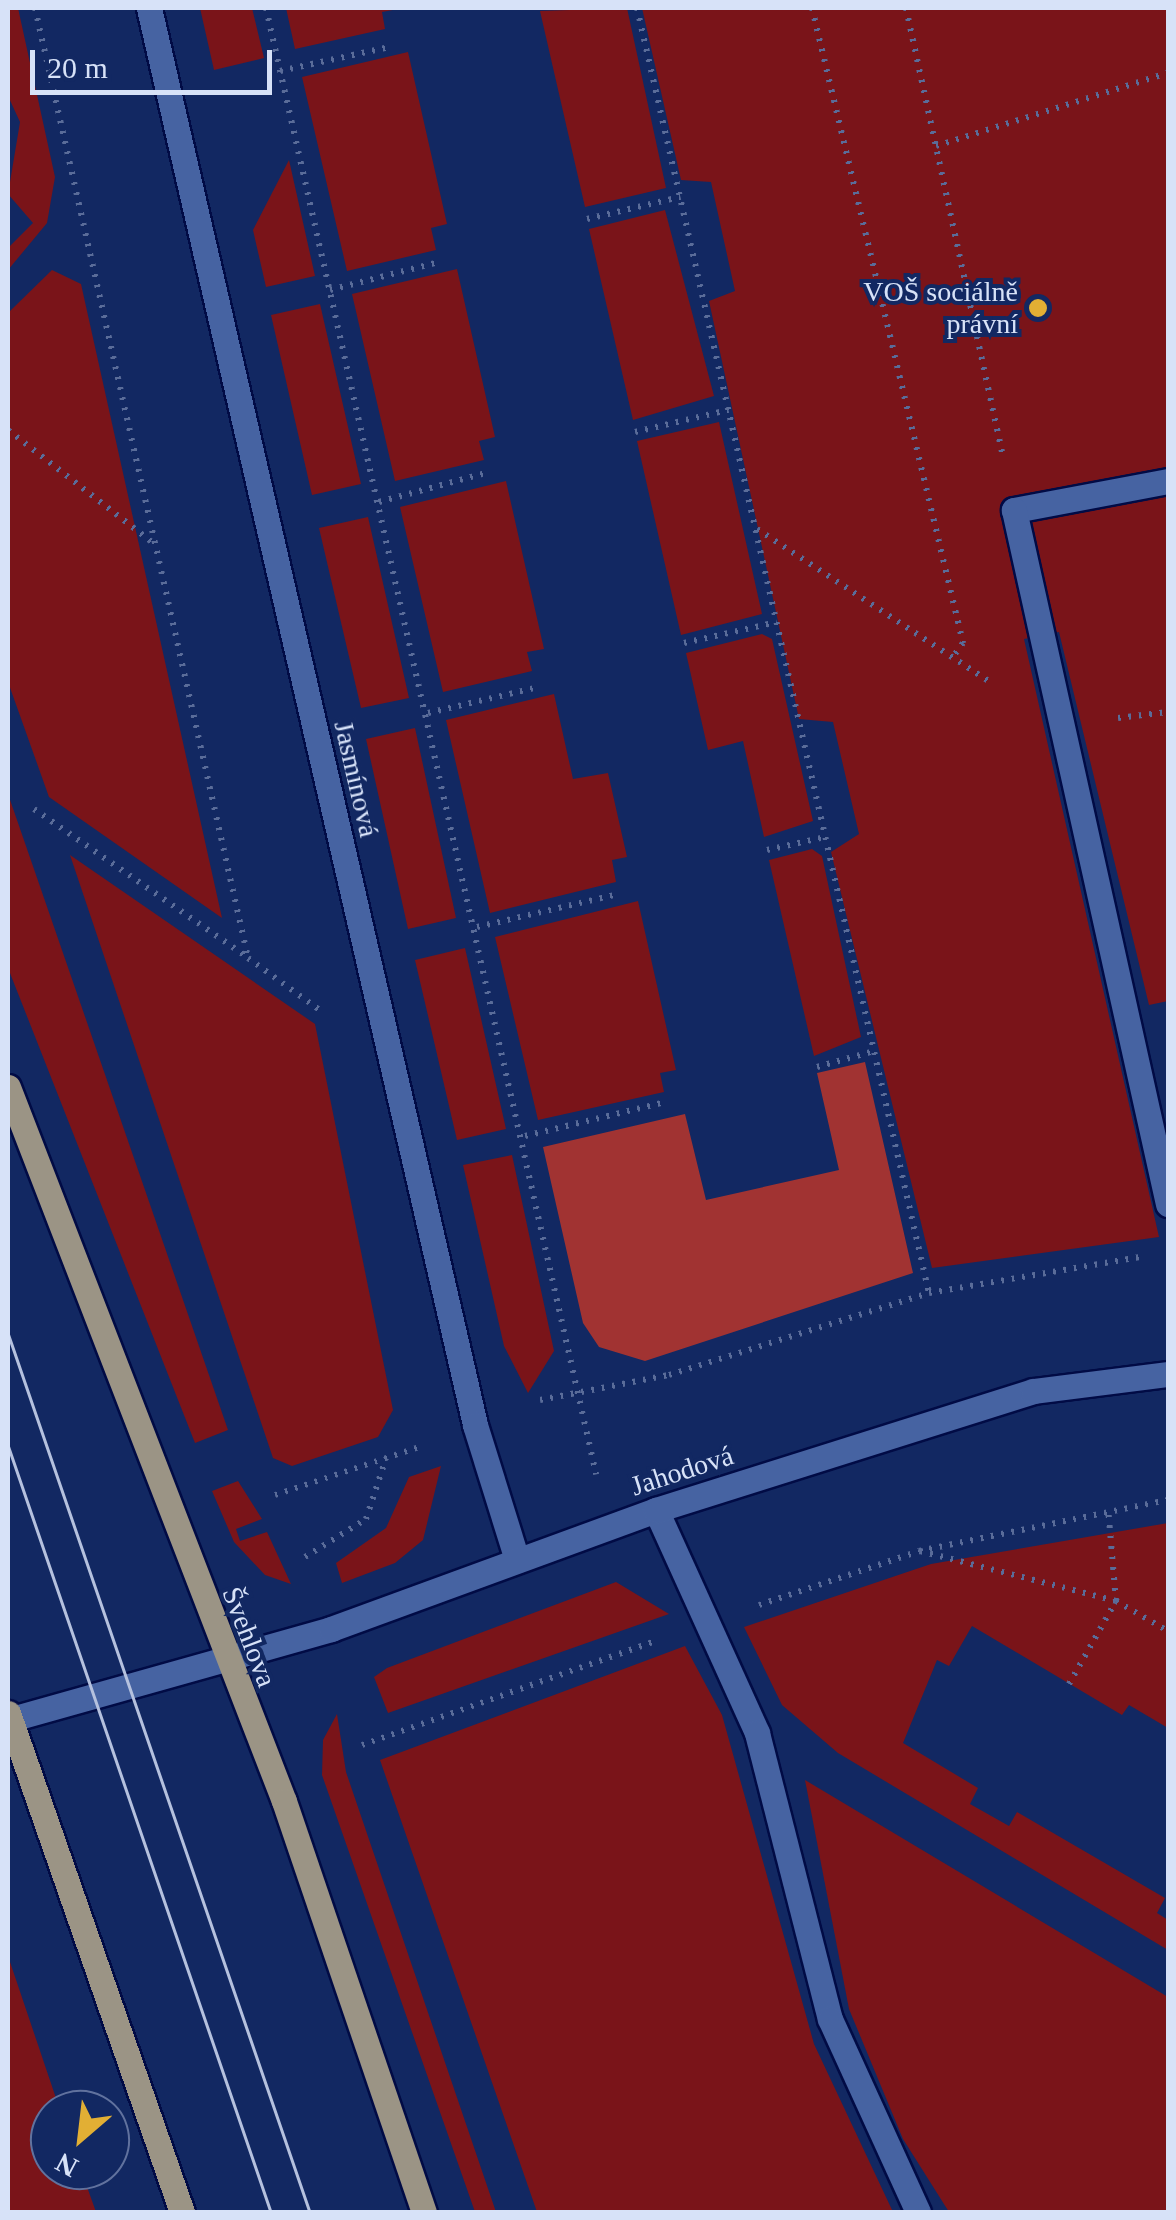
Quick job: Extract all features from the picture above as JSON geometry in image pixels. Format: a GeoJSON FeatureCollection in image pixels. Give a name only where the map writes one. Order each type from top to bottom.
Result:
{"type":"FeatureCollection","features":[{"type":"Feature","properties":{"kind":"main road","name":"Švehlova"},"geometry":{"type":"LineString","coordinates":[[8,1087],[223,1656],[284,1802],[424,2212]]}},
{"type":"Feature","properties":{"kind":"main road"},"geometry":{"type":"LineString","coordinates":[[8,1718],[182,2212]]}},
{"type":"Feature","properties":{"kind":"street","name":"Jasmínová"},"geometry":{"type":"LineString","coordinates":[[148,8],[475,1425],[517,1560]]}},
{"type":"Feature","properties":{"kind":"street"},"geometry":{"type":"LineString","coordinates":[[1168,481],[1014,510],[1058,726],[1168,1204]]}},
{"type":"Feature","properties":{"kind":"street","name":"Jahodová"},"geometry":{"type":"LineString","coordinates":[[8,1718],[332,1629],[656,1510],[1033,1390],[1168,1374]]}},
{"type":"Feature","properties":{"kind":"street"},"geometry":{"type":"LineString","coordinates":[[656,1510],[757,1733],[830,2018],[918,2212]]}},
{"type":"Feature","properties":{"kind":"path"},"geometry":{"type":"LineString","coordinates":[[35,8],[248,958]]}},
{"type":"Feature","properties":{"kind":"path"},"geometry":{"type":"LineString","coordinates":[[266,8],[584,1392],[604,1528]]}},
{"type":"Feature","properties":{"kind":"path"},"geometry":{"type":"LineString","coordinates":[[636,8],[929,1292]]}},
{"type":"Feature","properties":{"kind":"path"},"geometry":{"type":"LineString","coordinates":[[812,8],[963,643],[953,658]]}},
{"type":"Feature","properties":{"kind":"path"},"geometry":{"type":"LineString","coordinates":[[906,8],[1014,510]]}},
{"type":"Feature","properties":{"kind":"path"},"geometry":{"type":"LineString","coordinates":[[280,71],[390,47]]}},
{"type":"Feature","properties":{"kind":"path"},"geometry":{"type":"LineString","coordinates":[[936,146],[1168,74]]}},
{"type":"Feature","properties":{"kind":"path"},"geometry":{"type":"LineString","coordinates":[[587,219],[680,197]]}},
{"type":"Feature","properties":{"kind":"path"},"geometry":{"type":"LineString","coordinates":[[330,290],[439,262]]}},
{"type":"Feature","properties":{"kind":"path"},"geometry":{"type":"LineString","coordinates":[[635,432],[728,410]]}},
{"type":"Feature","properties":{"kind":"path"},"geometry":{"type":"LineString","coordinates":[[8,430],[154,544]]}},
{"type":"Feature","properties":{"kind":"path"},"geometry":{"type":"LineString","coordinates":[[379,502],[486,474]]}},
{"type":"Feature","properties":{"kind":"path"},"geometry":{"type":"LineString","coordinates":[[756,528],[1058,726],[1168,712]]}},
{"type":"Feature","properties":{"kind":"path"},"geometry":{"type":"LineString","coordinates":[[684,642],[777,622]]}},
{"type":"Feature","properties":{"kind":"path"},"geometry":{"type":"LineString","coordinates":[[428,714],[535,688]]}},
{"type":"Feature","properties":{"kind":"path"},"geometry":{"type":"LineString","coordinates":[[34,809],[389,1056]]}},
{"type":"Feature","properties":{"kind":"path"},"geometry":{"type":"LineString","coordinates":[[767,850],[825,836]]}},
{"type":"Feature","properties":{"kind":"path"},"geometry":{"type":"LineString","coordinates":[[477,927],[619,894]]}},
{"type":"Feature","properties":{"kind":"path"},"geometry":{"type":"LineString","coordinates":[[817,1067],[874,1052]]}},
{"type":"Feature","properties":{"kind":"path"},"geometry":{"type":"LineString","coordinates":[[525,1136],[666,1102]]}},
{"type":"Feature","properties":{"kind":"path"},"geometry":{"type":"LineString","coordinates":[[540,1400],[669,1376],[929,1292],[1168,1252]]}},
{"type":"Feature","properties":{"kind":"path"},"geometry":{"type":"LineString","coordinates":[[275,1495],[419,1447]]}},
{"type":"Feature","properties":{"kind":"path"},"geometry":{"type":"LineString","coordinates":[[305,1557],[366,1519],[386,1458]]}},
{"type":"Feature","properties":{"kind":"path"},"geometry":{"type":"LineString","coordinates":[[1069,1684],[1116,1600],[1108,1506]]}},
{"type":"Feature","properties":{"kind":"path"},"geometry":{"type":"LineString","coordinates":[[918,1551],[1116,1600],[1168,1631]]}},
{"type":"Feature","properties":{"kind":"shaded area"},"geometry":{"type":"Polygon","coordinates":[[[8,8],[18,8],[55,177],[47,223],[8,270],[8,248],[33,223],[8,194],[20,122],[8,96],[8,8]]]}},
{"type":"Feature","properties":{"kind":"shaded area"},"geometry":{"type":"Polygon","coordinates":[[[200,8],[252,8],[264,58],[214,70],[200,8]]]}},
{"type":"Feature","properties":{"kind":"shaded area"},"geometry":{"type":"Polygon","coordinates":[[[286,8],[398,9],[382,12],[385,29],[295,49],[286,8]]]}},
{"type":"Feature","properties":{"kind":"shaded area"},"geometry":{"type":"Polygon","coordinates":[[[627,8],[666,188],[585,207],[540,11],[627,8]]]}},
{"type":"Feature","properties":{"kind":"shaded area"},"geometry":{"type":"Polygon","coordinates":[[[642,8],[1168,8],[1168,1001],[1149,1005],[1059,632],[1024,639],[1159,1237],[932,1268],[831,852],[859,834],[833,722],[799,719],[709,301],[735,291],[711,182],[681,180],[642,8]]]}},
{"type":"Feature","properties":{"kind":"shaded area"},"geometry":{"type":"Polygon","coordinates":[[[408,52],[447,224],[431,228],[436,250],[347,271],[302,77],[408,52]]]}},
{"type":"Feature","properties":{"kind":"shaded area"},"geometry":{"type":"Polygon","coordinates":[[[289,160],[315,276],[266,287],[253,230],[289,160]]]}},
{"type":"Feature","properties":{"kind":"shaded area"},"geometry":{"type":"Polygon","coordinates":[[[665,210],[714,396],[633,420],[589,229],[665,210]]]}},
{"type":"Feature","properties":{"kind":"shaded area"},"geometry":{"type":"Polygon","coordinates":[[[457,269],[495,437],[479,441],[484,460],[395,481],[352,294],[457,269]]]}},
{"type":"Feature","properties":{"kind":"shaded area"},"geometry":{"type":"Polygon","coordinates":[[[52,270],[81,284],[222,918],[49,797],[8,682],[8,313],[52,270]]]}},
{"type":"Feature","properties":{"kind":"shaded area"},"geometry":{"type":"Polygon","coordinates":[[[320,304],[361,484],[312,495],[271,315],[320,304]]]}},
{"type":"Feature","properties":{"kind":"shaded area"},"geometry":{"type":"Polygon","coordinates":[[[719,422],[762,614],[681,635],[637,441],[719,422]]]}},
{"type":"Feature","properties":{"kind":"shaded area"},"geometry":{"type":"Polygon","coordinates":[[[506,481],[544,649],[527,652],[532,671],[443,692],[400,507],[506,481]]]}},
{"type":"Feature","properties":{"kind":"shaded area"},"geometry":{"type":"Polygon","coordinates":[[[368,517],[409,698],[361,708],[319,528],[368,517]]]}},
{"type":"Feature","properties":{"kind":"shaded area"},"geometry":{"type":"Polygon","coordinates":[[[762,634],[772,639],[813,821],[764,837],[743,741],[708,750],[686,653],[762,634]]]}},
{"type":"Feature","properties":{"kind":"shaded area"},"geometry":{"type":"Polygon","coordinates":[[[554,694],[573,779],[608,773],[627,857],[612,860],[616,882],[490,913],[446,720],[554,694]]]}},
{"type":"Feature","properties":{"kind":"shaded area"},"geometry":{"type":"Polygon","coordinates":[[[415,728],[456,918],[408,929],[366,739],[415,728]]]}},
{"type":"Feature","properties":{"kind":"shaded area"},"geometry":{"type":"Polygon","coordinates":[[[8,794],[228,1430],[195,1443],[8,968],[8,794]]]}},
{"type":"Feature","properties":{"kind":"shaded area"},"geometry":{"type":"Polygon","coordinates":[[[812,849],[822,856],[861,1037],[814,1056],[769,860],[812,849]]]}},
{"type":"Feature","properties":{"kind":"shaded area"},"geometry":{"type":"Polygon","coordinates":[[[70,855],[315,1024],[393,1410],[378,1437],[292,1466],[273,1458],[70,855]]]}},
{"type":"Feature","properties":{"kind":"shaded area"},"geometry":{"type":"Polygon","coordinates":[[[638,901],[676,1070],[660,1073],[664,1092],[538,1120],[495,937],[638,901]]]}},
{"type":"Feature","properties":{"kind":"shaded area"},"geometry":{"type":"Polygon","coordinates":[[[465,948],[506,1129],[457,1140],[415,960],[465,948]]]}},
{"type":"Feature","properties":{"kind":"shaded area"},"geometry":{"type":"Polygon","coordinates":[[[865,1062],[913,1273],[645,1361],[599,1347],[583,1323],[543,1147],[685,1114],[706,1200],[839,1170],[817,1073],[865,1062]]]}},
{"type":"Feature","properties":{"kind":"shaded area"},"geometry":{"type":"Polygon","coordinates":[[[512,1155],[554,1351],[528,1393],[504,1346],[463,1165],[512,1155]]]}},
{"type":"Feature","properties":{"kind":"shaded area"},"geometry":{"type":"Polygon","coordinates":[[[441,1466],[423,1540],[395,1563],[342,1583],[336,1563],[386,1528],[409,1477],[441,1466]]]}},
{"type":"Feature","properties":{"kind":"shaded area"},"geometry":{"type":"Polygon","coordinates":[[[238,1481],[262,1519],[236,1529],[240,1541],[267,1532],[291,1584],[265,1575],[234,1542],[212,1491],[238,1481]]]}},
{"type":"Feature","properties":{"kind":"shaded area"},"geometry":{"type":"Polygon","coordinates":[[[1168,1523],[1168,1728],[1129,1705],[1122,1715],[972,1626],[949,1666],[937,1660],[903,1743],[978,1788],[970,1804],[1009,1826],[1017,1812],[1165,1898],[1157,1913],[1168,1920],[1168,1950],[838,1753],[782,1705],[744,1627],[931,1564],[1168,1523]]]}},
{"type":"Feature","properties":{"kind":"shaded area"},"geometry":{"type":"Polygon","coordinates":[[[616,1582],[669,1614],[388,1713],[374,1677],[387,1668],[616,1582]]]}},
{"type":"Feature","properties":{"kind":"shaded area"},"geometry":{"type":"Polygon","coordinates":[[[685,1646],[722,1715],[814,2044],[893,2212],[537,2212],[380,1760],[685,1646]]]}},
{"type":"Feature","properties":{"kind":"shaded area"},"geometry":{"type":"Polygon","coordinates":[[[337,1714],[346,1772],[496,2212],[475,2212],[322,1775],[323,1740],[337,1714]]]}},
{"type":"Feature","properties":{"kind":"shaded area"},"geometry":{"type":"Polygon","coordinates":[[[805,1780],[1168,1997],[1168,2212],[949,2212],[903,2139],[849,2009],[805,1780]]]}},
{"type":"Feature","properties":{"kind":"shaded area"},"geometry":{"type":"Polygon","coordinates":[[[8,1956],[53,2090],[30,2090],[30,2190],[88,2190],[96,2212],[8,2212],[8,1956]]]}},
{"type":"Feature","properties":{"kind":"tram line"},"geometry":{"type":"LineString","coordinates":[[8,1333],[310,2212]]}},
{"type":"Feature","properties":{"kind":"tram line"},"geometry":{"type":"LineString","coordinates":[[8,1445],[271,2212]]}},
{"type":"Feature","properties":{"kind":"place","name":"VOŠ sociálně právní"},"geometry":{"type":"Point","coordinates":[1038,308]}}]}
